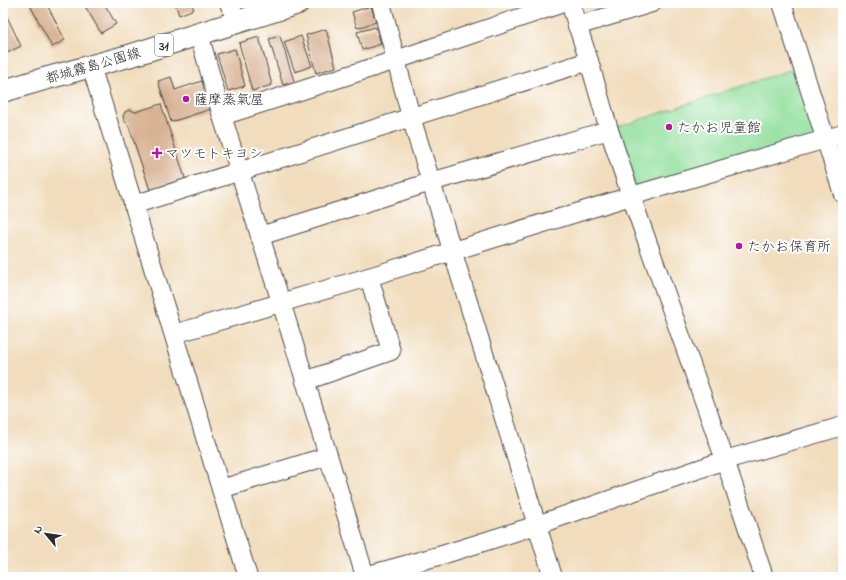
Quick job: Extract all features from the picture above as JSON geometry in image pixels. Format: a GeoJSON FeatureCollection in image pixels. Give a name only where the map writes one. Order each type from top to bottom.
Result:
{"type":"FeatureCollection","features":[{"type":"Feature","properties":{"kind":"main road","name":"都城霧島公園線"},"geometry":{"type":"LineString","coordinates":[[3,91],[199,34],[233,12],[298,3]]}},
{"type":"Feature","properties":{"kind":"street"},"geometry":{"type":"LineString","coordinates":[[382,3],[411,117],[553,577]]}},
{"type":"Feature","properties":{"kind":"street"},"geometry":{"type":"LineString","coordinates":[[222,116],[396,60],[563,3]]}},
{"type":"Feature","properties":{"kind":"street"},"geometry":{"type":"LineString","coordinates":[[570,3],[631,196],[725,460],[764,577]]}},
{"type":"Feature","properties":{"kind":"street"},"geometry":{"type":"LineString","coordinates":[[577,26],[652,3]]}},
{"type":"Feature","properties":{"kind":"street"},"geometry":{"type":"LineString","coordinates":[[782,3],[843,194]]}},
{"type":"Feature","properties":{"kind":"street"},"geometry":{"type":"LineString","coordinates":[[199,34],[222,116],[365,576],[442,555],[537,525],[725,460],[843,426]]}},
{"type":"Feature","properties":{"kind":"street"},"geometry":{"type":"LineString","coordinates":[[134,205],[589,61]]}},
{"type":"Feature","properties":{"kind":"street"},"geometry":{"type":"LineString","coordinates":[[91,66],[248,577]]}},
{"type":"Feature","properties":{"kind":"street"},"geometry":{"type":"LineString","coordinates":[[260,236],[431,182],[609,130]]}},
{"type":"Feature","properties":{"kind":"street"},"geometry":{"type":"LineString","coordinates":[[174,334],[281,302],[369,278],[631,196],[843,134]]}},
{"type":"Feature","properties":{"kind":"street"},"geometry":{"type":"LineString","coordinates":[[305,381],[391,351],[369,278]]}},
{"type":"Feature","properties":{"kind":"street"},"geometry":{"type":"LineString","coordinates":[[221,489],[328,456]]}},
{"type":"Feature","properties":{"kind":"green space"},"geometry":{"type":"Polygon","coordinates":[[[802,66],[825,139],[631,196],[609,130],[802,66]]]}},
{"type":"Feature","properties":{"kind":"building"},"geometry":{"type":"Polygon","coordinates":[[[29,3],[46,3],[65,40],[52,47],[29,3]]]}},
{"type":"Feature","properties":{"kind":"building"},"geometry":{"type":"Polygon","coordinates":[[[90,3],[104,3],[116,24],[101,33],[85,6],[90,3]]]}},
{"type":"Feature","properties":{"kind":"building"},"geometry":{"type":"Polygon","coordinates":[[[175,3],[191,3],[194,9],[179,15],[175,3]]]}},
{"type":"Feature","properties":{"kind":"building"},"geometry":{"type":"Polygon","coordinates":[[[371,6],[376,22],[357,28],[352,12],[371,6]]]}},
{"type":"Feature","properties":{"kind":"building"},"geometry":{"type":"Polygon","coordinates":[[[3,8],[21,46],[3,55],[3,8]]]}},
{"type":"Feature","properties":{"kind":"building"},"geometry":{"type":"Polygon","coordinates":[[[376,27],[381,44],[362,50],[357,32],[376,27]]]}},
{"type":"Feature","properties":{"kind":"building"},"geometry":{"type":"Polygon","coordinates":[[[326,29],[336,67],[316,73],[306,35],[326,29]]]}},
{"type":"Feature","properties":{"kind":"building"},"geometry":{"type":"Polygon","coordinates":[[[280,36],[294,81],[283,85],[269,39],[280,36]]]}},
{"type":"Feature","properties":{"kind":"building"},"geometry":{"type":"Polygon","coordinates":[[[301,36],[312,66],[295,72],[284,42],[301,36]]]}},
{"type":"Feature","properties":{"kind":"building"},"geometry":{"type":"Polygon","coordinates":[[[259,37],[272,85],[252,91],[239,43],[259,37]]]}},
{"type":"Feature","properties":{"kind":"building"},"geometry":{"type":"Polygon","coordinates":[[[235,49],[245,86],[228,91],[217,54],[235,49]]]}},
{"type":"Feature","properties":{"kind":"building","name":"薩摩蒸氣屋"},"geometry":{"type":"Polygon","coordinates":[[[171,77],[175,90],[202,81],[211,109],[171,122],[158,81],[171,77]]]}},
{"type":"Feature","properties":{"kind":"building","name":"マツモトキヨシ"},"geometry":{"type":"Polygon","coordinates":[[[161,104],[186,181],[151,193],[128,124],[124,121],[123,116],[125,112],[129,110],[135,112],[161,104]]]}},
{"type":"Feature","properties":{"kind":"place","name":"薩摩蒸氣屋"},"geometry":{"type":"Point","coordinates":[186,99]}},
{"type":"Feature","properties":{"kind":"place","name":"たかお児童館"},"geometry":{"type":"Point","coordinates":[669,127]}},
{"type":"Feature","properties":{"kind":"place","name":"マツモトキヨシ"},"geometry":{"type":"Point","coordinates":[157,153]}},
{"type":"Feature","properties":{"kind":"place","name":"たかお保育所"},"geometry":{"type":"Point","coordinates":[739,246]}}]}
